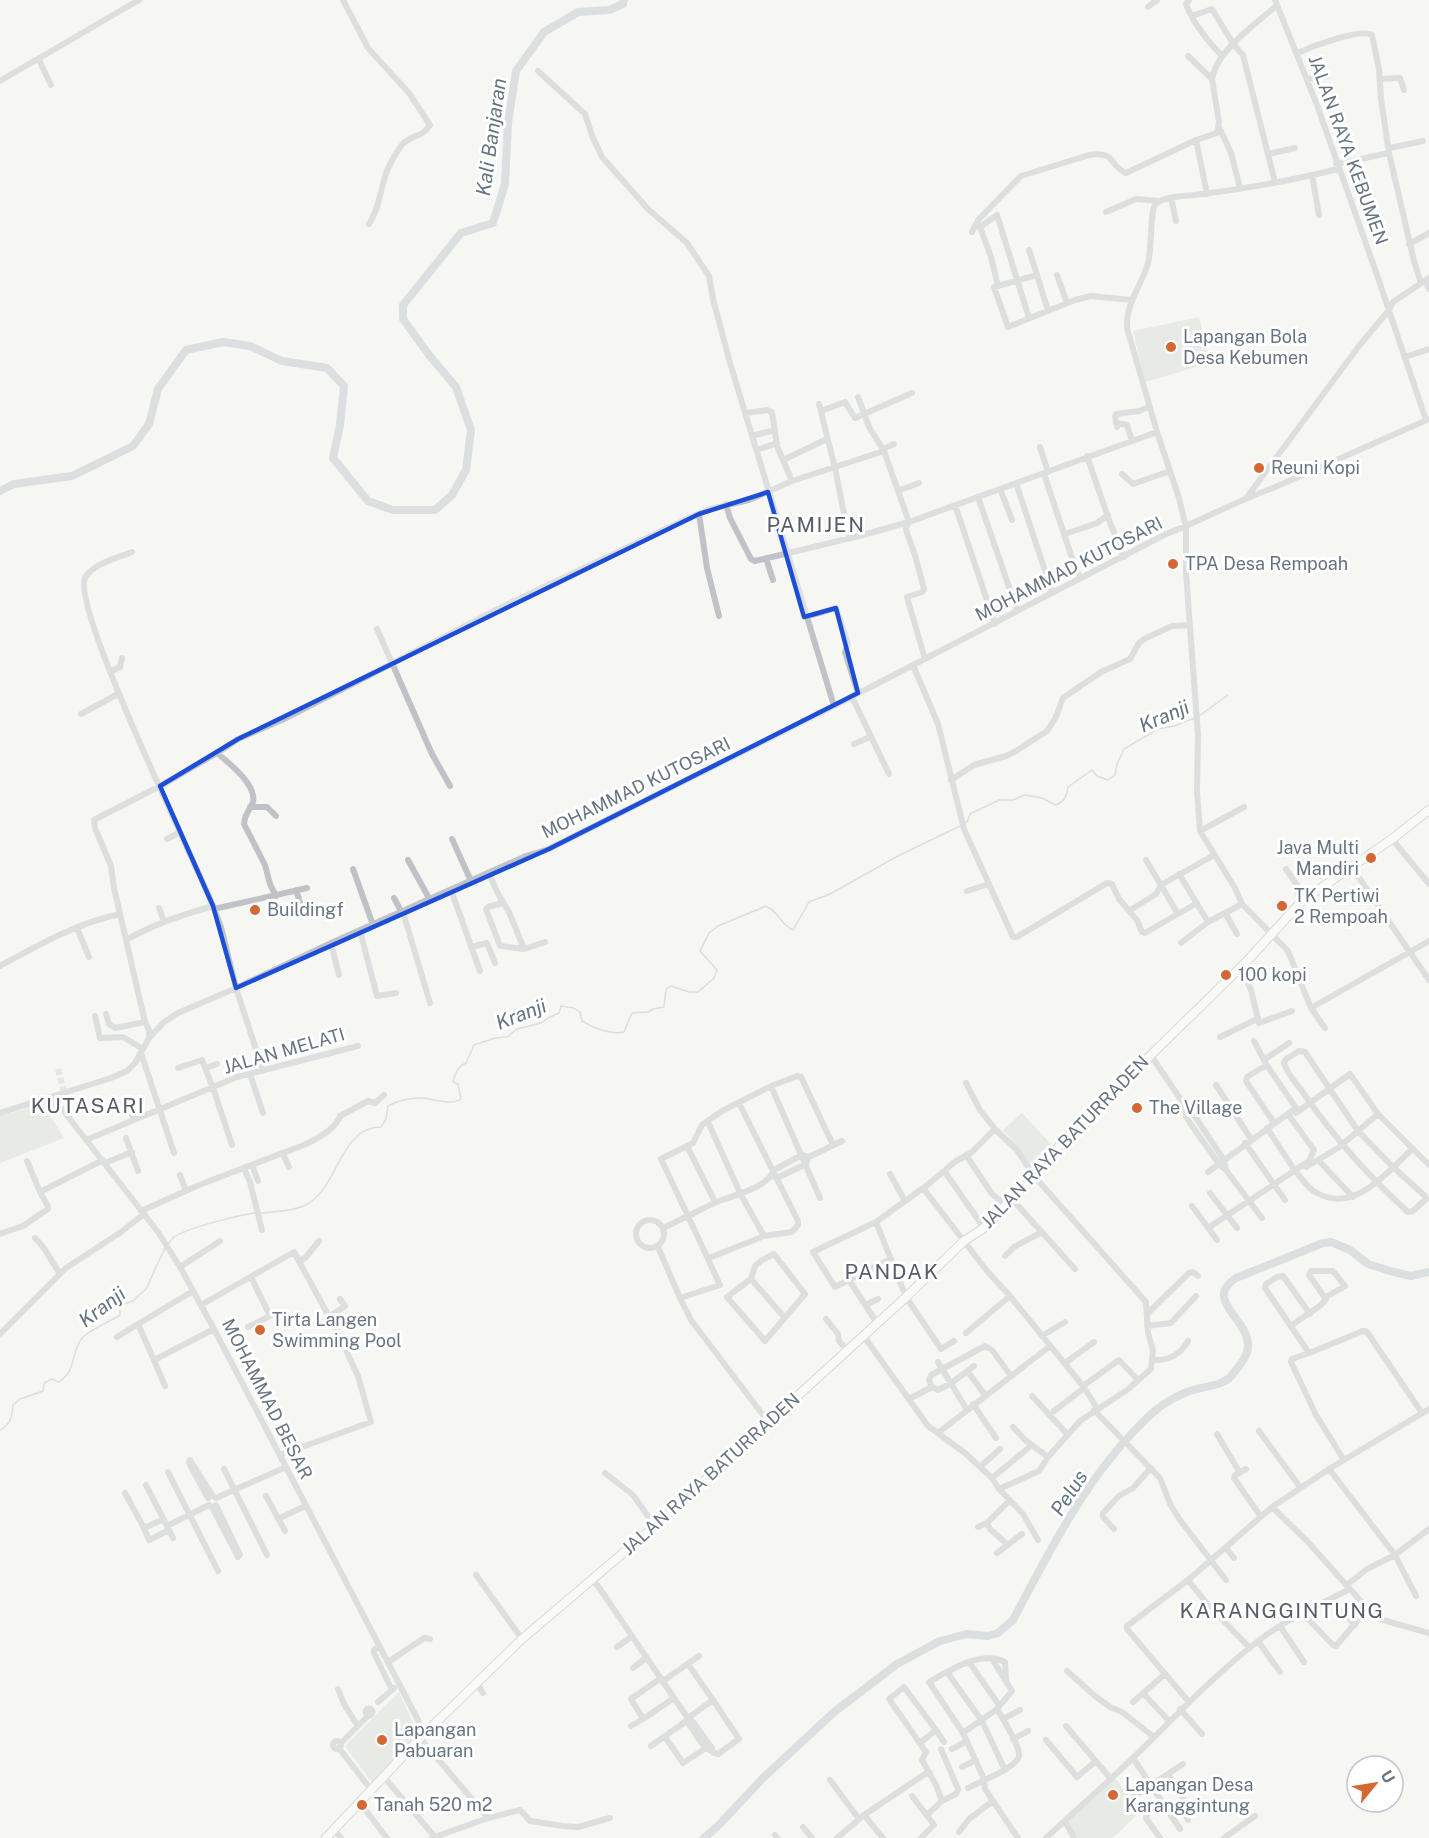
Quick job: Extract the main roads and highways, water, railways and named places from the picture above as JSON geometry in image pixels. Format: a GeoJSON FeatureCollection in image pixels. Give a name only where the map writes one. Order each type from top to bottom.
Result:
{"type":"FeatureCollection","features":[{"type":"Feature","properties":{"kind":"main road","name":"JALAN RAYA BATURRADEN"},"geometry":{"type":"LineString","coordinates":[[326,1838],[436,1721],[522,1639],[655,1526],[906,1297],[964,1241],[984,1228],[1034,1176],[1065,1139],[1240,968],[1302,901],[1429,810]]}},
{"type":"Feature","properties":{"kind":"waterway","name":"Kali Banjaran"},"geometry":{"type":"LineString","coordinates":[[0,491],[14,484],[72,476],[133,446],[149,424],[158,389],[186,350],[223,342],[250,346],[282,361],[327,368],[344,386],[340,425],[333,458],[368,501],[393,510],[435,510],[452,495],[466,470],[471,430],[456,387],[403,319],[403,305],[461,233],[493,223],[505,184],[508,123],[516,71],[544,32],[578,12],[609,10],[623,4],[624,0]]}},
{"type":"Feature","properties":{"kind":"waterway","name":"Kranji"},"geometry":{"type":"LineString","coordinates":[[1199,716],[1228,695]]}},
{"type":"Feature","properties":{"kind":"waterway","name":"Kranji"},"geometry":{"type":"LineString","coordinates":[[964,824],[970,814],[999,800],[1013,800],[1025,795],[1042,798],[1056,805],[1065,798],[1068,787],[1092,770],[1097,776],[1108,780],[1115,775],[1124,749],[1158,729],[1195,718]]}},
{"type":"Feature","properties":{"kind":"waterway","name":"Kranji"},"geometry":{"type":"LineString","coordinates":[[260,1213],[295,1209],[317,1197],[356,1137],[367,1130],[381,1127],[386,1119],[388,1106],[413,1098],[447,1102],[461,1099],[458,1084],[453,1082],[457,1071],[466,1063],[474,1045],[495,1038],[507,1037],[517,1029],[541,1023],[559,1013],[561,1006],[574,1008],[580,1012],[582,1021],[597,1028],[614,1033],[624,1032],[632,1013],[648,1012],[664,1007],[666,989],[671,986],[689,992],[698,992],[714,978],[717,970],[700,951],[709,933],[718,926],[766,906],[793,930],[809,902],[830,894],[896,857],[960,826]]}},
{"type":"Feature","properties":{"kind":"waterway","name":"Kranji"},"geometry":{"type":"LineString","coordinates":[[168,1244],[181,1233],[255,1213]]}},
{"type":"Feature","properties":{"kind":"waterway","name":"Pelus"},"geometry":{"type":"LineString","coordinates":[[704,1838],[764,1777],[833,1713],[897,1664],[940,1641],[967,1634],[988,1636],[998,1633],[1013,1620],[1070,1517],[1103,1467],[1122,1444],[1163,1405],[1187,1392],[1223,1382],[1242,1362],[1248,1347],[1247,1337],[1225,1302],[1224,1294],[1227,1286],[1236,1278],[1323,1243],[1331,1242],[1350,1250],[1368,1264],[1390,1271],[1411,1276],[1429,1272]]}},
{"type":"Feature","properties":{"kind":"waterway","name":"Kranji"},"geometry":{"type":"LineString","coordinates":[[0,1430],[9,1423],[13,1405],[20,1399],[43,1391],[44,1383],[52,1379],[59,1382],[65,1377],[72,1366],[76,1348],[83,1337],[120,1315],[120,1305],[133,1301],[146,1289],[165,1248]]}},
{"type":"Feature","properties":{"kind":"tunnel"},"geometry":{"type":"LineString","coordinates":[[58,1069],[64,1092]]}},
{"type":"Feature","properties":{"kind":"place","name":"Lapangan Bola Desa Kebumen"},"geometry":{"type":"Point","coordinates":[1171,347]}},
{"type":"Feature","properties":{"kind":"place","name":"Reuni Kopi"},"geometry":{"type":"Point","coordinates":[1259,468]}},
{"type":"Feature","properties":{"kind":"place","name":"TPA Desa Rempoah"},"geometry":{"type":"Point","coordinates":[1173,564]}},
{"type":"Feature","properties":{"kind":"place","name":"Java Multi Mandiri"},"geometry":{"type":"Point","coordinates":[1371,858]}},
{"type":"Feature","properties":{"kind":"place","name":"TK Pertiwi 2 Rempoah"},"geometry":{"type":"Point","coordinates":[1282,906]}},
{"type":"Feature","properties":{"kind":"place","name":"Buildingf"},"geometry":{"type":"Point","coordinates":[255,910]}},
{"type":"Feature","properties":{"kind":"place","name":"100 kopi"},"geometry":{"type":"Point","coordinates":[1226,975]}},
{"type":"Feature","properties":{"kind":"place","name":"The Village"},"geometry":{"type":"Point","coordinates":[1137,1108]}},
{"type":"Feature","properties":{"kind":"place","name":"Tirta Langen Swimming Pool"},"geometry":{"type":"Point","coordinates":[260,1330]}},
{"type":"Feature","properties":{"kind":"place","name":"Lapangan Pabuaran"},"geometry":{"type":"Point","coordinates":[382,1740]}},
{"type":"Feature","properties":{"kind":"place","name":"Lapangan Desa Karanggintung"},"geometry":{"type":"Point","coordinates":[1113,1795]}},
{"type":"Feature","properties":{"kind":"place","name":"Tanah 520 m2"},"geometry":{"type":"Point","coordinates":[362,1805]}},
{"type":"Feature","properties":{"kind":"district","name":"PAMIJEN"},"geometry":{"type":"Point","coordinates":[816,525]}},
{"type":"Feature","properties":{"kind":"district","name":"KUTASARI"},"geometry":{"type":"Point","coordinates":[88,1106]}},
{"type":"Feature","properties":{"kind":"district","name":"PANDAK"},"geometry":{"type":"Point","coordinates":[892,1272]}},
{"type":"Feature","properties":{"kind":"district","name":"KARANGGINTUNG"},"geometry":{"type":"Point","coordinates":[1282,1611]}}]}
